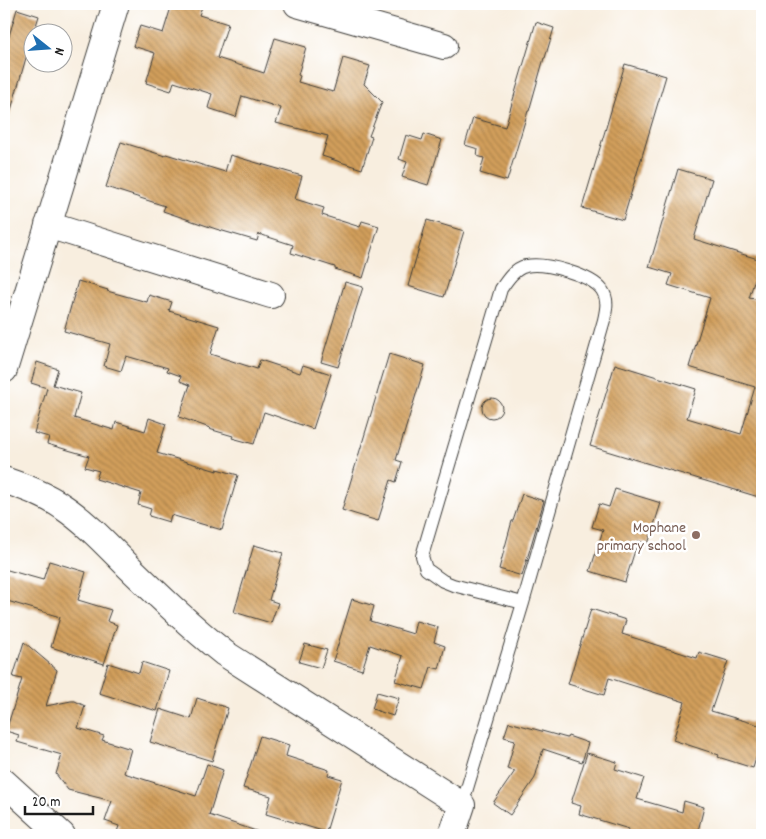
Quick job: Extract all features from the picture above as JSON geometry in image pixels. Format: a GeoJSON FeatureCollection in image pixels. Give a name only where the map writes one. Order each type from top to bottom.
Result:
{"type":"FeatureCollection","features":[{"type":"Feature","properties":{"kind":"street"},"geometry":{"type":"LineString","coordinates":[[4,370],[16,314],[48,224],[116,4]]}},
{"type":"Feature","properties":{"kind":"street"},"geometry":{"type":"LineString","coordinates":[[296,4],[444,46]]}},
{"type":"Feature","properties":{"kind":"street"},"geometry":{"type":"LineString","coordinates":[[48,224],[271,295]]}},
{"type":"Feature","properties":{"kind":"street"},"geometry":{"type":"LineString","coordinates":[[4,480],[30,490],[61,506],[84,523],[198,632],[224,653],[462,804],[452,835]]}},
{"type":"Feature","properties":{"kind":"street"},"geometry":{"type":"LineString","coordinates":[[4,782],[62,835]]}},
{"type":"Feature","properties":{"kind":"lane"},"geometry":{"type":"LineString","coordinates":[[462,804],[523,603],[607,305],[602,290],[586,277],[544,264],[524,266],[510,276],[501,289],[422,556],[426,569],[443,581],[523,603]]}},
{"type":"Feature","properties":{"kind":"building"},"geometry":{"type":"Polygon","coordinates":[[[172,4],[203,4],[199,15],[228,24],[217,58],[264,73],[275,38],[306,47],[298,75],[300,76],[298,82],[333,92],[343,58],[370,66],[364,84],[382,102],[369,136],[372,137],[362,169],[322,156],[328,136],[276,123],[281,108],[242,96],[236,117],[208,108],[212,94],[174,82],[171,91],[146,83],[155,53],[133,46],[140,26],[163,33],[172,4]]]}},
{"type":"Feature","properties":{"kind":"building"},"geometry":{"type":"Polygon","coordinates":[[[17,9],[39,16],[37,22],[22,22],[22,72],[9,117],[4,117],[4,53],[17,9]]]}},
{"type":"Feature","properties":{"kind":"building"},"geometry":{"type":"Polygon","coordinates":[[[536,22],[554,28],[507,181],[480,173],[484,158],[477,156],[478,149],[465,145],[473,118],[505,127],[536,22]]]}},
{"type":"Feature","properties":{"kind":"building"},"geometry":{"type":"Polygon","coordinates":[[[625,64],[666,76],[623,220],[582,208],[625,64]]]}},
{"type":"Feature","properties":{"kind":"building"},"geometry":{"type":"Polygon","coordinates":[[[424,134],[442,140],[428,185],[402,177],[407,162],[399,159],[406,135],[422,140],[424,134]]]}},
{"type":"Feature","properties":{"kind":"building"},"geometry":{"type":"Polygon","coordinates":[[[121,142],[225,172],[230,155],[302,176],[295,199],[324,208],[322,215],[360,227],[362,221],[379,226],[363,278],[291,253],[293,245],[259,234],[257,241],[216,229],[163,211],[165,206],[106,187],[121,142]]]}},
{"type":"Feature","properties":{"kind":"building"},"geometry":{"type":"Polygon","coordinates":[[[678,169],[712,179],[694,239],[761,260],[749,298],[762,300],[762,498],[590,446],[615,364],[696,389],[687,418],[741,434],[755,387],[689,367],[710,298],[668,285],[672,274],[649,267],[678,169]]]}},
{"type":"Feature","properties":{"kind":"building"},"geometry":{"type":"Polygon","coordinates":[[[427,220],[464,231],[444,297],[408,286],[427,220]]]}},
{"type":"Feature","properties":{"kind":"building"},"geometry":{"type":"Polygon","coordinates":[[[78,281],[147,302],[149,295],[172,302],[169,311],[219,326],[210,354],[257,369],[260,360],[300,373],[303,365],[331,374],[313,429],[264,412],[254,444],[232,438],[233,436],[179,417],[190,385],[180,381],[181,376],[167,371],[168,368],[126,356],[121,371],[104,366],[110,344],[64,331],[78,281]]]}},
{"type":"Feature","properties":{"kind":"building"},"geometry":{"type":"Polygon","coordinates":[[[345,282],[363,287],[338,367],[321,362],[345,282]]]}},
{"type":"Feature","properties":{"kind":"building"},"geometry":{"type":"Polygon","coordinates":[[[389,354],[425,365],[396,460],[402,462],[396,482],[391,480],[378,521],[342,510],[389,354]]]}},
{"type":"Feature","properties":{"kind":"building"},"geometry":{"type":"Polygon","coordinates":[[[37,362],[58,369],[53,385],[81,393],[74,418],[114,430],[116,422],[145,431],[149,418],[166,424],[157,453],[217,471],[217,469],[238,475],[222,530],[171,515],[169,522],[149,516],[151,509],[138,505],[141,493],[96,479],[99,471],[85,467],[89,456],[47,444],[49,437],[34,433],[47,388],[31,383],[37,362]]]}},
{"type":"Feature","properties":{"kind":"building"},"geometry":{"type":"Polygon","coordinates":[[[488,398],[496,398],[502,404],[502,412],[496,418],[488,418],[482,412],[482,404],[488,398]]]}},
{"type":"Feature","properties":{"kind":"building"},"geometry":{"type":"Polygon","coordinates":[[[615,489],[661,503],[648,544],[638,541],[625,582],[590,571],[603,530],[592,527],[599,504],[609,507],[615,489]]]}},
{"type":"Feature","properties":{"kind":"building"},"geometry":{"type":"Polygon","coordinates":[[[522,494],[544,501],[522,576],[499,569],[512,521],[522,494]]]}},
{"type":"Feature","properties":{"kind":"building"},"geometry":{"type":"Polygon","coordinates":[[[254,545],[283,553],[269,600],[278,603],[271,623],[234,612],[254,545]]]}},
{"type":"Feature","properties":{"kind":"building"},"geometry":{"type":"Polygon","coordinates":[[[49,561],[86,572],[78,600],[111,610],[107,621],[117,625],[104,664],[51,647],[60,617],[4,600],[4,569],[43,580],[49,561]]]}},
{"type":"Feature","properties":{"kind":"building"},"geometry":{"type":"Polygon","coordinates":[[[352,599],[374,606],[370,621],[413,634],[416,621],[438,627],[434,642],[445,646],[439,669],[431,667],[424,689],[395,681],[403,656],[370,645],[362,670],[333,661],[352,599]]]}},
{"type":"Feature","properties":{"kind":"building"},"geometry":{"type":"Polygon","coordinates":[[[591,609],[626,620],[622,634],[697,658],[699,652],[728,661],[711,711],[762,726],[762,739],[753,768],[673,740],[685,702],[609,678],[604,695],[568,684],[591,609]]]}},
{"type":"Feature","properties":{"kind":"building"},"geometry":{"type":"Polygon","coordinates":[[[24,642],[57,670],[46,706],[75,701],[85,706],[78,728],[104,736],[102,740],[131,749],[124,773],[196,796],[207,764],[223,770],[209,815],[259,832],[258,835],[116,835],[119,826],[105,821],[112,801],[68,790],[56,774],[62,755],[17,742],[19,735],[6,731],[22,679],[13,677],[24,642]]]}},
{"type":"Feature","properties":{"kind":"building"},"geometry":{"type":"Polygon","coordinates":[[[305,644],[327,650],[321,668],[299,662],[305,644]]]}},
{"type":"Feature","properties":{"kind":"building"},"geometry":{"type":"Polygon","coordinates":[[[142,662],[169,671],[157,711],[99,693],[108,663],[139,673],[142,662]]]}},
{"type":"Feature","properties":{"kind":"building"},"geometry":{"type":"Polygon","coordinates":[[[377,692],[399,698],[393,716],[372,709],[377,692]]]}},
{"type":"Feature","properties":{"kind":"building"},"geometry":{"type":"Polygon","coordinates":[[[197,698],[228,708],[212,761],[150,742],[160,709],[191,719],[197,698]]]}},
{"type":"Feature","properties":{"kind":"building"},"geometry":{"type":"Polygon","coordinates":[[[509,722],[567,738],[568,736],[588,743],[582,762],[543,749],[535,778],[510,815],[493,803],[515,771],[507,769],[515,740],[504,737],[509,722]]]}},
{"type":"Feature","properties":{"kind":"building"},"geometry":{"type":"Polygon","coordinates":[[[260,736],[289,745],[286,756],[329,770],[328,775],[342,779],[326,832],[266,814],[271,796],[243,788],[260,736]]]}},
{"type":"Feature","properties":{"kind":"building"},"geometry":{"type":"Polygon","coordinates":[[[587,753],[617,762],[615,769],[644,778],[637,799],[682,812],[684,801],[704,807],[697,835],[627,835],[629,829],[579,814],[581,806],[571,803],[587,753]]]}},
{"type":"Feature","properties":{"kind":"place","name":"Mophane primary school"},"geometry":{"type":"Point","coordinates":[696,535]}}]}
